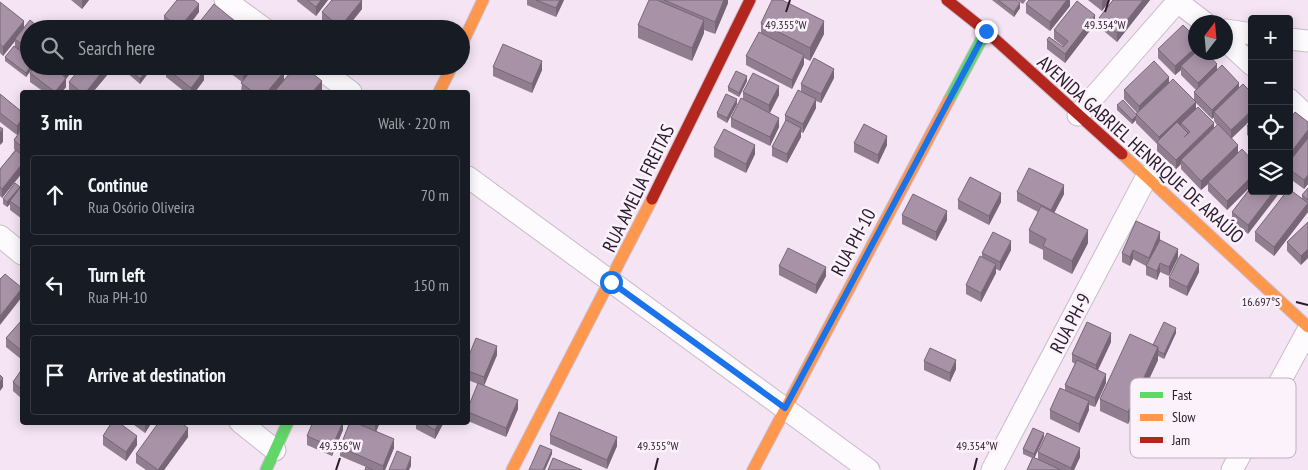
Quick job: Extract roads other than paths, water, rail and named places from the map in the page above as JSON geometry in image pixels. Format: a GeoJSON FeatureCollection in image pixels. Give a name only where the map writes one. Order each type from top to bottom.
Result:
{"type":"FeatureCollection","features":[{"type":"Feature","properties":{"kind":"street"},"geometry":{"type":"LineString","coordinates":[[226,0],[253,20]]}},
{"type":"Feature","properties":{"kind":"street"},"geometry":{"type":"LineString","coordinates":[[470,27],[483,0]]}},
{"type":"Feature","properties":{"kind":"street","name":"RUA AMELIA FREITAS"},"geometry":{"type":"LineString","coordinates":[[512,470],[611,282],[750,0]]}},
{"type":"Feature","properties":{"kind":"street","name":"AVENIDA GABRIEL HENRIQUE DE ARAÚJO"},"geometry":{"type":"LineString","coordinates":[[947,0],[986,31],[1078,116],[1147,176],[1308,329]]}},
{"type":"Feature","properties":{"kind":"street"},"geometry":{"type":"LineString","coordinates":[[1078,116],[1176,1],[1195,15]]}},
{"type":"Feature","properties":{"kind":"street","name":"RUA PH-10"},"geometry":{"type":"LineString","coordinates":[[753,470],[986,31]]}},
{"type":"Feature","properties":{"kind":"street"},"geometry":{"type":"LineString","coordinates":[[1233,31],[1248,33]]}},
{"type":"Feature","properties":{"kind":"street"},"geometry":{"type":"LineString","coordinates":[[1293,39],[1308,41]]}},
{"type":"Feature","properties":{"kind":"street"},"geometry":{"type":"LineString","coordinates":[[1233,47],[1248,61]]}},
{"type":"Feature","properties":{"kind":"street"},"geometry":{"type":"LineString","coordinates":[[328,75],[348,90]]}},
{"type":"Feature","properties":{"kind":"street"},"geometry":{"type":"LineString","coordinates":[[440,90],[448,75]]}},
{"type":"Feature","properties":{"kind":"street"},"geometry":{"type":"LineString","coordinates":[[1293,103],[1308,116]]}},
{"type":"Feature","properties":{"kind":"street","name":"RUA PH-9"},"geometry":{"type":"LineString","coordinates":[[992,470],[1147,176]]}},
{"type":"Feature","properties":{"kind":"street"},"geometry":{"type":"LineString","coordinates":[[470,178],[869,470]]}},
{"type":"Feature","properties":{"kind":"street"},"geometry":{"type":"LineString","coordinates":[[0,236],[20,252]]}},
{"type":"Feature","properties":{"kind":"street"},"geometry":{"type":"LineString","coordinates":[[1282,378],[1308,329]]}},
{"type":"Feature","properties":{"kind":"street"},"geometry":{"type":"LineString","coordinates":[[244,425],[275,450]]}},
{"type":"Feature","properties":{"kind":"street"},"geometry":{"type":"LineString","coordinates":[[266,470],[287,425]]}},
{"type":"Feature","properties":{"kind":"street"},"geometry":{"type":"LineString","coordinates":[[1232,470],[1238,458]]}}]}
